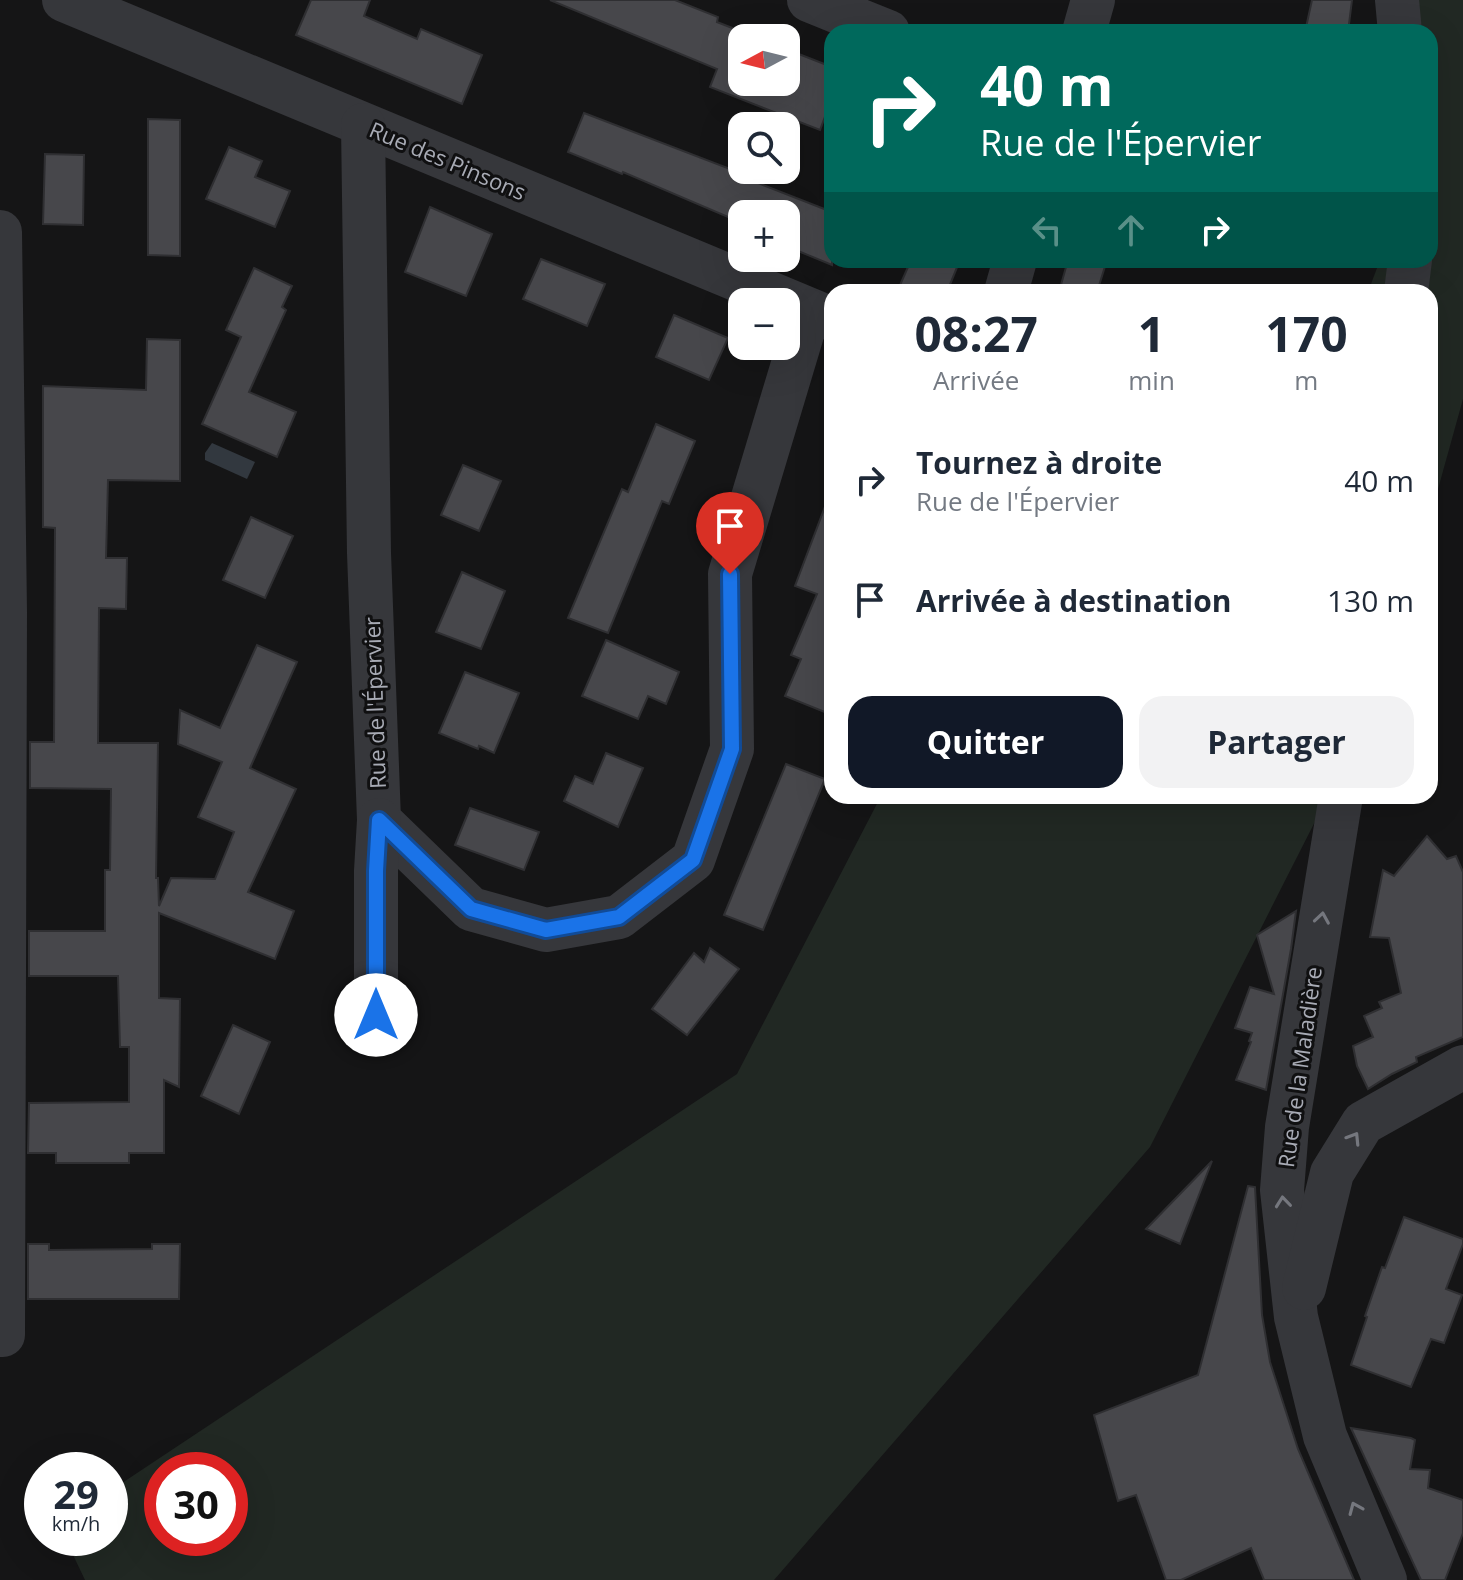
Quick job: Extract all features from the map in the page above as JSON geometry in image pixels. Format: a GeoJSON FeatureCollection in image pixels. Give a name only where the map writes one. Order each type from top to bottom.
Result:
{"type":"FeatureCollection","features":[{"type":"Feature","properties":{"kind":"street","name":"Rue des Pinsons"},"geometry":{"type":"LineString","coordinates":[[64,0],[820,315]]}},
{"type":"Feature","properties":{"kind":"street"},"geometry":{"type":"LineString","coordinates":[[809,0],[868,24]]}},
{"type":"Feature","properties":{"kind":"street"},"geometry":{"type":"LineString","coordinates":[[1086,24],[1093,0]]}},
{"type":"Feature","properties":{"kind":"street"},"geometry":{"type":"LineString","coordinates":[[1397,0],[1399,24]]}},
{"type":"Feature","properties":{"kind":"street","name":"Rue de l'Épervier"},"geometry":{"type":"LineString","coordinates":[[363,125],[369,553],[379,820],[471,909],[546,930],[619,917],[693,860],[732,749],[730,574],[820,315]]}},
{"type":"Feature","properties":{"kind":"street"},"geometry":{"type":"LineString","coordinates":[[0,232],[5,613],[1,1335]]}},
{"type":"Feature","properties":{"kind":"street","name":"Rue de la Maladière"},"geometry":{"type":"LineString","coordinates":[[1338,812],[1287,1127],[1282,1190],[1296,1317],[1325,1436],[1385,1580]]}},
{"type":"Feature","properties":{"kind":"street"},"geometry":{"type":"LineString","coordinates":[[376,1015],[379,820]]}},
{"type":"Feature","properties":{"kind":"street"},"geometry":{"type":"LineString","coordinates":[[1296,1317],[1332,1173],[1363,1123],[1463,1067]]}},
{"type":"Feature","properties":{"kind":"shaded area"},"geometry":{"type":"Polygon","coordinates":[[[1412,0],[1463,0],[1463,399],[1438,489],[1438,284],[1371,284],[1377,268],[1438,268],[1438,24],[1415,24],[1412,0]]]}},
{"type":"Feature","properties":{"kind":"shaded area"},"geometry":{"type":"Polygon","coordinates":[[[212,443],[255,462],[247,479],[205,460],[205,453],[212,443]]]}},
{"type":"Feature","properties":{"kind":"shaded area"},"geometry":{"type":"Polygon","coordinates":[[[877,804],[1324,804],[1150,1147],[774,1580],[85,1580],[74,1556],[128,1556],[128,1479],[144,1468],[144,1556],[248,1556],[248,1452],[169,1452],[737,1074],[877,804]]]}},
{"type":"Feature","properties":{"kind":"building"},"geometry":{"type":"Polygon","coordinates":[[[311,0],[370,0],[364,16],[417,39],[421,29],[482,55],[462,104],[296,35],[311,0]]]}},
{"type":"Feature","properties":{"kind":"building"},"geometry":{"type":"Polygon","coordinates":[[[550,0],[675,0],[718,17],[717,22],[728,26],[728,94],[710,87],[717,69],[550,0]]]}},
{"type":"Feature","properties":{"kind":"building"},"geometry":{"type":"Polygon","coordinates":[[[1312,0],[1352,0],[1349,24],[1307,24],[1312,0]]]}},
{"type":"Feature","properties":{"kind":"building"},"geometry":{"type":"Polygon","coordinates":[[[800,54],[824,64],[824,119],[820,130],[800,122],[800,112],[774,112],[733,96],[800,96],[800,54]]]}},
{"type":"Feature","properties":{"kind":"building"},"geometry":{"type":"Polygon","coordinates":[[[584,113],[728,168],[728,184],[761,184],[824,209],[824,262],[800,252],[800,200],[728,200],[728,217],[568,152],[584,113]]]}},
{"type":"Feature","properties":{"kind":"building"},"geometry":{"type":"Polygon","coordinates":[[[148,119],[180,120],[180,256],[148,255],[148,119]]]}},
{"type":"Feature","properties":{"kind":"building"},"geometry":{"type":"Polygon","coordinates":[[[229,147],[262,161],[255,177],[290,191],[275,227],[206,199],[229,147]]]}},
{"type":"Feature","properties":{"kind":"building"},"geometry":{"type":"Polygon","coordinates":[[[45,154],[84,155],[83,225],[43,224],[45,154]]]}},
{"type":"Feature","properties":{"kind":"building"},"geometry":{"type":"Polygon","coordinates":[[[430,207],[492,234],[466,296],[405,272],[430,207]]]}},
{"type":"Feature","properties":{"kind":"building"},"geometry":{"type":"Polygon","coordinates":[[[541,259],[605,284],[587,326],[523,299],[541,259]]]}},
{"type":"Feature","properties":{"kind":"building"},"geometry":{"type":"Polygon","coordinates":[[[254,268],[292,286],[282,307],[286,310],[249,392],[296,412],[277,457],[202,424],[241,337],[226,330],[254,268]]]}},
{"type":"Feature","properties":{"kind":"building"},"geometry":{"type":"Polygon","coordinates":[[[908,268],[957,268],[950,284],[900,284],[908,268]]]}},
{"type":"Feature","properties":{"kind":"building"},"geometry":{"type":"Polygon","coordinates":[[[1066,268],[1104,268],[1100,284],[1061,284],[1066,268]]]}},
{"type":"Feature","properties":{"kind":"building"},"geometry":{"type":"Polygon","coordinates":[[[674,315],[728,338],[709,380],[656,357],[674,315]]]}},
{"type":"Feature","properties":{"kind":"building"},"geometry":{"type":"Polygon","coordinates":[[[147,339],[180,340],[180,481],[108,480],[106,558],[127,558],[126,609],[99,608],[98,743],[158,743],[156,878],[159,906],[171,878],[215,879],[234,832],[198,817],[222,762],[178,744],[180,710],[220,728],[257,645],[297,662],[250,768],[296,789],[248,892],[294,911],[275,959],[159,913],[159,998],[180,999],[179,1087],[164,1080],[164,1153],[129,1153],[129,1163],[56,1163],[56,1153],[28,1153],[29,1103],[129,1102],[129,1047],[120,1047],[118,976],[29,976],[29,931],[105,931],[105,870],[110,870],[111,789],[30,788],[30,742],[54,742],[55,528],[43,527],[43,386],[146,390],[147,339]]]}},
{"type":"Feature","properties":{"kind":"building"},"geometry":{"type":"Polygon","coordinates":[[[656,424],[695,441],[669,504],[662,501],[608,633],[568,618],[622,489],[628,492],[656,424]]]}},
{"type":"Feature","properties":{"kind":"building"},"geometry":{"type":"Polygon","coordinates":[[[463,465],[501,481],[479,531],[441,515],[463,465]]]}},
{"type":"Feature","properties":{"kind":"building"},"geometry":{"type":"Polygon","coordinates":[[[824,509],[824,712],[785,696],[801,659],[791,655],[817,594],[795,586],[824,509]]]}},
{"type":"Feature","properties":{"kind":"building"},"geometry":{"type":"Polygon","coordinates":[[[251,517],[293,536],[265,598],[223,580],[251,517]]]}},
{"type":"Feature","properties":{"kind":"building"},"geometry":{"type":"Polygon","coordinates":[[[462,572],[505,591],[481,649],[436,632],[462,572]]]}},
{"type":"Feature","properties":{"kind":"building"},"geometry":{"type":"Polygon","coordinates":[[[606,640],[679,672],[666,704],[648,696],[638,719],[582,696],[606,640]]]}},
{"type":"Feature","properties":{"kind":"building"},"geometry":{"type":"Polygon","coordinates":[[[465,672],[519,693],[494,753],[439,733],[465,672]]]}},
{"type":"Feature","properties":{"kind":"building"},"geometry":{"type":"Polygon","coordinates":[[[606,753],[643,768],[618,827],[564,801],[575,776],[593,784],[606,753]]]}},
{"type":"Feature","properties":{"kind":"building"},"geometry":{"type":"Polygon","coordinates":[[[786,764],[824,779],[763,930],[724,915],[786,764]]]}},
{"type":"Feature","properties":{"kind":"building"},"geometry":{"type":"Polygon","coordinates":[[[470,808],[539,832],[524,870],[455,845],[470,808]]]}},
{"type":"Feature","properties":{"kind":"building"},"geometry":{"type":"Polygon","coordinates":[[[1427,836],[1447,859],[1456,856],[1463,872],[1463,1037],[1416,1057],[1417,1062],[1368,1089],[1357,1066],[1353,1046],[1373,1037],[1364,1016],[1382,1008],[1379,1002],[1401,993],[1389,938],[1370,937],[1383,870],[1394,876],[1427,836]]]}},
{"type":"Feature","properties":{"kind":"building"},"geometry":{"type":"Polygon","coordinates":[[[1296,911],[1266,1090],[1236,1080],[1252,1033],[1235,1028],[1250,987],[1274,994],[1257,935],[1296,911]]]}},
{"type":"Feature","properties":{"kind":"building"},"geometry":{"type":"Polygon","coordinates":[[[710,948],[739,969],[687,1035],[652,1009],[694,953],[704,962],[710,948]]]}},
{"type":"Feature","properties":{"kind":"building"},"geometry":{"type":"Polygon","coordinates":[[[233,1025],[270,1042],[239,1114],[201,1096],[233,1025]]]}},
{"type":"Feature","properties":{"kind":"building"},"geometry":{"type":"Polygon","coordinates":[[[1212,1161],[1180,1244],[1146,1229],[1212,1161]]]}},
{"type":"Feature","properties":{"kind":"building"},"geometry":{"type":"Polygon","coordinates":[[[1248,1186],[1255,1187],[1262,1315],[1270,1362],[1298,1449],[1354,1580],[1264,1580],[1251,1548],[1181,1580],[1166,1580],[1136,1495],[1118,1501],[1094,1415],[1198,1375],[1248,1186]]]}},
{"type":"Feature","properties":{"kind":"building"},"geometry":{"type":"Polygon","coordinates":[[[1404,1217],[1463,1239],[1446,1289],[1462,1295],[1444,1343],[1431,1339],[1411,1387],[1351,1365],[1382,1267],[1385,1268],[1404,1217]]]}},
{"type":"Feature","properties":{"kind":"building"},"geometry":{"type":"Polygon","coordinates":[[[28,1244],[49,1244],[49,1250],[152,1249],[152,1244],[180,1244],[179,1299],[28,1299],[28,1244]]]}},
{"type":"Feature","properties":{"kind":"building"},"geometry":{"type":"Polygon","coordinates":[[[1351,1428],[1415,1440],[1410,1469],[1430,1470],[1428,1488],[1463,1500],[1463,1533],[1445,1580],[1421,1580],[1351,1428]]]}},
{"type":"Feature","properties":{"kind":"route"},"geometry":{"type":"LineString","coordinates":[[376,1015],[379,820],[471,909],[546,930],[619,917],[693,860],[732,749],[730,574]]}}]}
